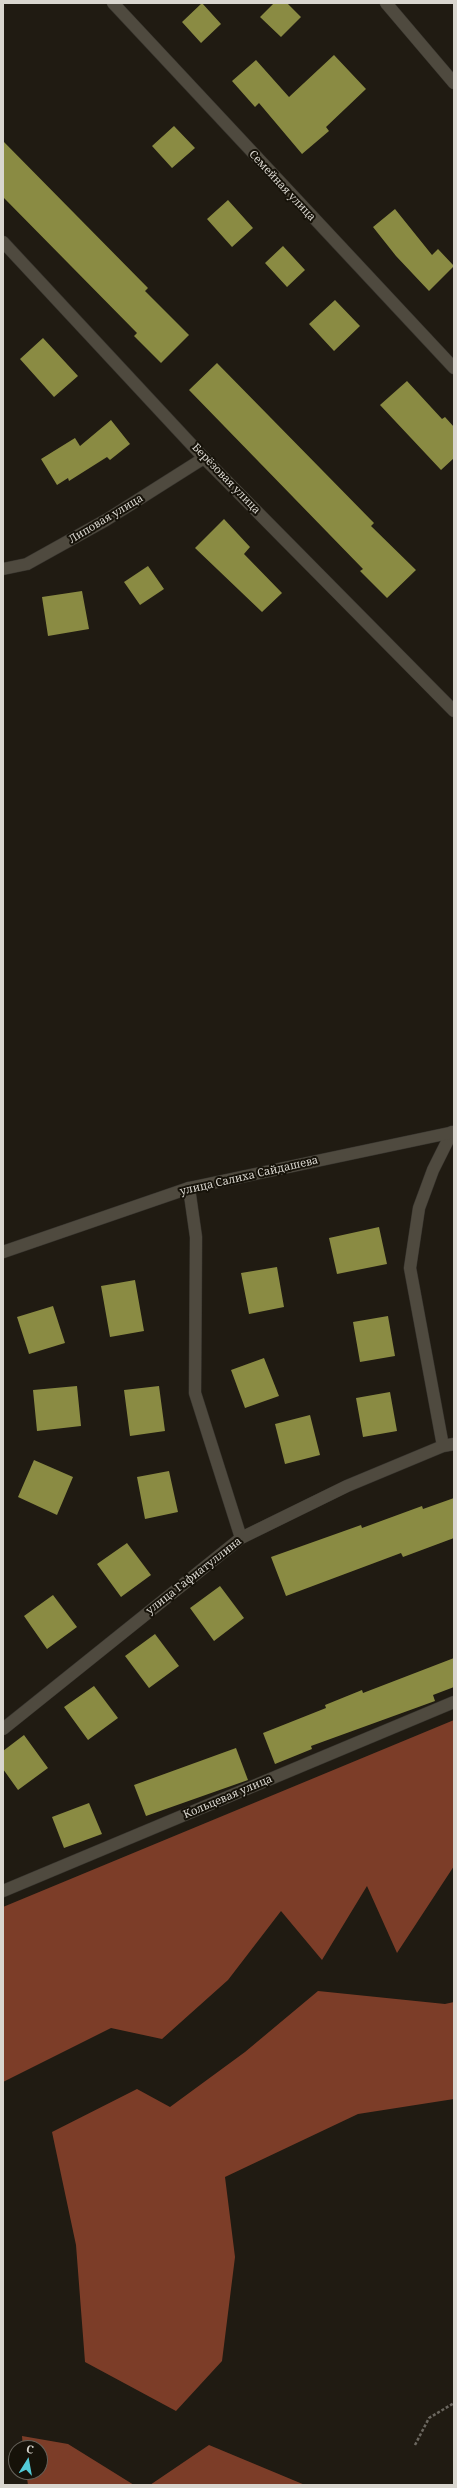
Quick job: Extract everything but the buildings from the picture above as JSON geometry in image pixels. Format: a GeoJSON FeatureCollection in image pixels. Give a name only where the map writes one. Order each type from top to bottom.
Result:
{"type":"FeatureCollection","features":[{"type":"Feature","properties":{"kind":"street","name":"Семейная улица"},"geometry":{"type":"LineString","coordinates":[[113,3],[235,136],[454,368]]}},
{"type":"Feature","properties":{"kind":"street"},"geometry":{"type":"LineString","coordinates":[[386,3],[454,83]]}},
{"type":"Feature","properties":{"kind":"street","name":"Берёзовая улица"},"geometry":{"type":"LineString","coordinates":[[3,242],[204,458],[454,711]]}},
{"type":"Feature","properties":{"kind":"street","name":"Липовая улица"},"geometry":{"type":"LineString","coordinates":[[3,569],[27,564],[106,520],[204,458]]}},
{"type":"Feature","properties":{"kind":"street"},"geometry":{"type":"LineString","coordinates":[[448,1445],[410,1268],[419,1208],[433,1170],[453,1132]]}},
{"type":"Feature","properties":{"kind":"street","name":"улица Салиха Сайдашева"},"geometry":{"type":"LineString","coordinates":[[3,1252],[189,1188],[453,1132]]}},
{"type":"Feature","properties":{"kind":"street"},"geometry":{"type":"LineString","coordinates":[[189,1188],[196,1237],[195,1393],[241,1538]]}},
{"type":"Feature","properties":{"kind":"street","name":"улица Гафиатуллина"},"geometry":{"type":"LineString","coordinates":[[3,1729],[241,1538],[347,1486],[448,1445]]}},
{"type":"Feature","properties":{"kind":"street","name":"Кольцевая улица"},"geometry":{"type":"LineString","coordinates":[[3,1891],[454,1702]]}},
{"type":"Feature","properties":{"kind":"path"},"geometry":{"type":"LineString","coordinates":[[415,2445],[429,2418],[454,2403]]}},
{"type":"Feature","properties":{"kind":"shaded area"},"geometry":{"type":"Polygon","coordinates":[[[454,1720],[454,1866],[397,1953],[367,1886],[322,1960],[281,1911],[228,1980],[162,2039],[111,2028],[3,2082],[3,1907],[454,1720]]]}},
{"type":"Feature","properties":{"kind":"shaded area"},"geometry":{"type":"Polygon","coordinates":[[[318,1991],[445,2004],[454,2002],[454,2099],[358,2114],[225,2177],[235,2257],[222,2361],[176,2411],[85,2362],[76,2245],[52,2132],[137,2089],[170,2107],[245,2052],[318,1991]]]}},
{"type":"Feature","properties":{"kind":"shaded area"},"geometry":{"type":"Polygon","coordinates":[[[22,2436],[45,2440],[22,2440],[22,2436]]]}},
{"type":"Feature","properties":{"kind":"shaded area"},"geometry":{"type":"Polygon","coordinates":[[[48,2441],[68,2444],[134,2485],[28,2485],[27,2480],[48,2480],[48,2441]]]}},
{"type":"Feature","properties":{"kind":"shaded area"},"geometry":{"type":"Polygon","coordinates":[[[209,2445],[305,2485],[150,2485],[209,2445]]]}}]}
